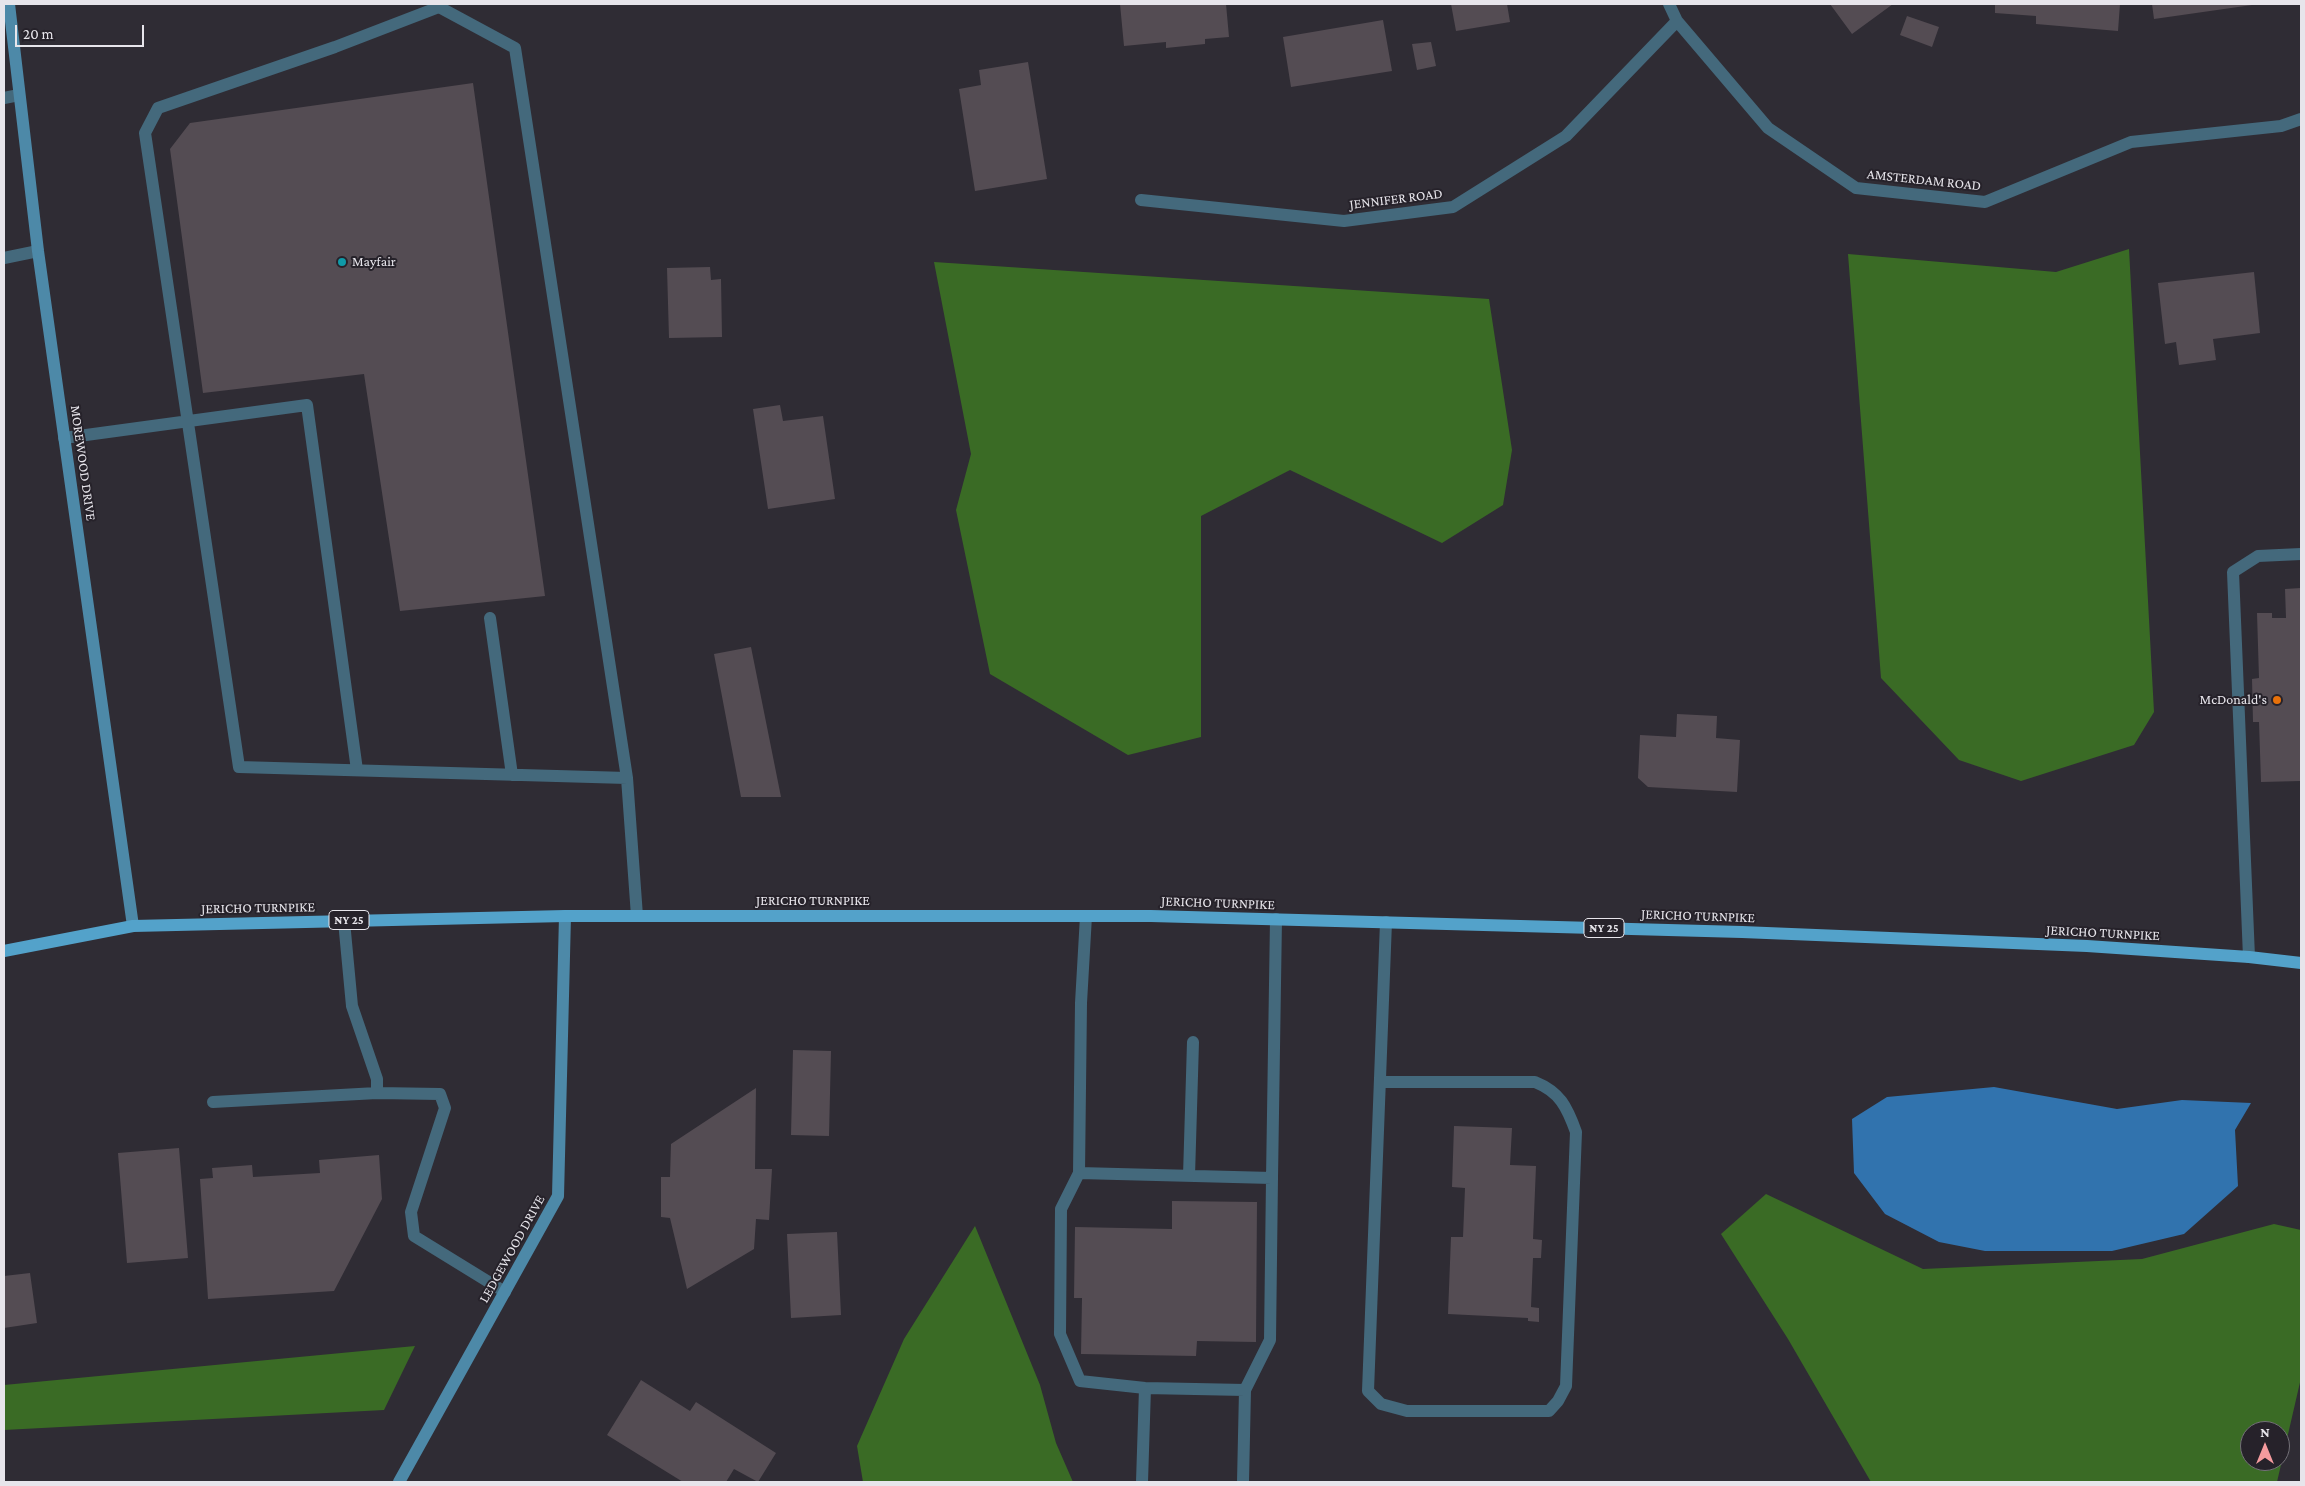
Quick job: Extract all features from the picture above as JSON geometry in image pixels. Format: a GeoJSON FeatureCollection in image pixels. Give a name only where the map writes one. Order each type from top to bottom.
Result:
{"type":"FeatureCollection","features":[{"type":"Feature","properties":{"kind":"main road","name":"JERICHO TURNPIKE"},"geometry":{"type":"LineString","coordinates":[[133,926],[565,916],[1086,916],[1276,919],[1752,932],[2087,946],[2249,956],[2301,963]]}},
{"type":"Feature","properties":{"kind":"main road","name":"NY 25"},"geometry":{"type":"LineString","coordinates":[[4,951],[133,926]]}},
{"type":"Feature","properties":{"kind":"street","name":"MOREWOOD DRIVE"},"geometry":{"type":"LineString","coordinates":[[10,4],[38,251],[133,926]]}},
{"type":"Feature","properties":{"kind":"street","name":"AMSTERDAM ROAD"},"geometry":{"type":"LineString","coordinates":[[1669,4],[1677,21],[1768,128],[1856,188],[1986,202],[2131,142],[2280,126],[2301,119]]}},
{"type":"Feature","properties":{"kind":"street"},"geometry":{"type":"LineString","coordinates":[[627,778],[239,767],[145,133],[158,108],[335,46],[439,7],[515,48],[627,778],[637,916]]}},
{"type":"Feature","properties":{"kind":"street","name":"JENNIFER ROAD"},"geometry":{"type":"LineString","coordinates":[[1141,200],[1344,221],[1453,208],[1566,136],[1677,21]]}},
{"type":"Feature","properties":{"kind":"street"},"geometry":{"type":"LineString","coordinates":[[4,98],[19,95]]}},
{"type":"Feature","properties":{"kind":"street"},"geometry":{"type":"LineString","coordinates":[[4,258],[38,251]]}},
{"type":"Feature","properties":{"kind":"street"},"geometry":{"type":"LineString","coordinates":[[64,438],[307,405],[357,770]]}},
{"type":"Feature","properties":{"kind":"street"},"geometry":{"type":"LineString","coordinates":[[2249,956],[2232,572],[2258,556],[2301,554]]}},
{"type":"Feature","properties":{"kind":"street"},"geometry":{"type":"LineString","coordinates":[[490,618],[512,775]]}},
{"type":"Feature","properties":{"kind":"street","name":"LEDGEWOOD DRIVE"},"geometry":{"type":"LineString","coordinates":[[399,1482],[558,1196],[565,916]]}},
{"type":"Feature","properties":{"kind":"street"},"geometry":{"type":"LineString","coordinates":[[1086,916],[1081,1002],[1078,1173],[1061,1209],[1060,1334],[1080,1381],[1144,1388],[1245,1390]]}},
{"type":"Feature","properties":{"kind":"street"},"geometry":{"type":"LineString","coordinates":[[1243,1482],[1245,1390],[1270,1340],[1276,919]]}},
{"type":"Feature","properties":{"kind":"street"},"geometry":{"type":"LineString","coordinates":[[344,921],[352,1006],[377,1079],[377,1093]]}},
{"type":"Feature","properties":{"kind":"street"},"geometry":{"type":"LineString","coordinates":[[1380,1082],[1535,1082],[1549,1087],[1561,1100],[1570,1116],[1576,1132],[1566,1386],[1558,1401],[1549,1411],[1407,1411],[1381,1404],[1368,1391],[1386,922]]}},
{"type":"Feature","properties":{"kind":"street"},"geometry":{"type":"LineString","coordinates":[[1189,1176],[1193,1042]]}},
{"type":"Feature","properties":{"kind":"street"},"geometry":{"type":"LineString","coordinates":[[213,1102],[377,1093],[440,1094],[445,1108],[411,1212],[414,1236],[505,1292]]}},
{"type":"Feature","properties":{"kind":"street"},"geometry":{"type":"LineString","coordinates":[[1078,1173],[1272,1178]]}},
{"type":"Feature","properties":{"kind":"street"},"geometry":{"type":"LineString","coordinates":[[1142,1482],[1144,1388]]}},
{"type":"Feature","properties":{"kind":"green space"},"geometry":{"type":"Polygon","coordinates":[[[2129,249],[2154,712],[2134,745],[2021,781],[1959,760],[1881,678],[1848,254],[2056,272],[2129,249]]]}},
{"type":"Feature","properties":{"kind":"green space"},"geometry":{"type":"Polygon","coordinates":[[[934,262],[1489,299],[1512,450],[1503,505],[1442,543],[1290,470],[1201,516],[1201,737],[1128,755],[990,674],[956,510],[971,454],[934,262]]]}},
{"type":"Feature","properties":{"kind":"green space"},"geometry":{"type":"Polygon","coordinates":[[[1766,1194],[1923,1269],[2142,1259],[2274,1224],[2301,1230],[2301,1378],[2290,1426],[2290,1421],[2240,1421],[2240,1471],[2280,1471],[2277,1482],[1871,1482],[1788,1339],[1721,1234],[1766,1194]]]}},
{"type":"Feature","properties":{"kind":"green space"},"geometry":{"type":"Polygon","coordinates":[[[975,1226],[1040,1385],[1056,1443],[1073,1482],[863,1482],[857,1446],[904,1339],[975,1226]]]}},
{"type":"Feature","properties":{"kind":"green space"},"geometry":{"type":"Polygon","coordinates":[[[415,1346],[384,1410],[4,1430],[4,1385],[415,1346]]]}},
{"type":"Feature","properties":{"kind":"water"},"geometry":{"type":"Polygon","coordinates":[[[1994,1087],[2117,1109],[2182,1100],[2251,1103],[2235,1130],[2238,1186],[2184,1234],[2112,1251],[1985,1251],[1939,1242],[1885,1214],[1854,1173],[1852,1119],[1887,1097],[1994,1087]]]}},
{"type":"Feature","properties":{"kind":"building"},"geometry":{"type":"Polygon","coordinates":[[[1120,4],[1226,4],[1229,37],[1205,39],[1205,44],[1166,48],[1166,42],[1124,46],[1120,4]]]}},
{"type":"Feature","properties":{"kind":"building"},"geometry":{"type":"Polygon","coordinates":[[[1451,4],[1507,4],[1510,22],[1456,31],[1451,4]]]}},
{"type":"Feature","properties":{"kind":"building"},"geometry":{"type":"Polygon","coordinates":[[[1830,4],[1893,4],[1852,34],[1830,4]]]}},
{"type":"Feature","properties":{"kind":"building"},"geometry":{"type":"Polygon","coordinates":[[[1995,4],[2120,4],[2118,31],[2036,24],[2036,16],[1995,13],[1995,4]]]}},
{"type":"Feature","properties":{"kind":"building"},"geometry":{"type":"Polygon","coordinates":[[[2152,4],[2252,4],[2252,5],[2154,19],[2152,4]]]}},
{"type":"Feature","properties":{"kind":"building"},"geometry":{"type":"Polygon","coordinates":[[[1907,16],[1939,27],[1932,47],[1900,35],[1907,16]]]}},
{"type":"Feature","properties":{"kind":"building"},"geometry":{"type":"Polygon","coordinates":[[[1383,20],[1392,71],[1291,87],[1283,37],[1383,20]]]}},
{"type":"Feature","properties":{"kind":"building"},"geometry":{"type":"Polygon","coordinates":[[[1431,42],[1436,66],[1417,70],[1412,44],[1431,42]]]}},
{"type":"Feature","properties":{"kind":"building"},"geometry":{"type":"Polygon","coordinates":[[[1028,62],[1047,179],[975,191],[959,89],[981,85],[979,70],[1028,62]]]}},
{"type":"Feature","properties":{"kind":"building","name":"Mayfair"},"geometry":{"type":"Polygon","coordinates":[[[473,83],[545,596],[400,611],[364,374],[203,393],[170,149],[190,123],[473,83]]]}},
{"type":"Feature","properties":{"kind":"building"},"geometry":{"type":"Polygon","coordinates":[[[710,267],[711,280],[721,279],[722,337],[669,338],[667,268],[710,267]]]}},
{"type":"Feature","properties":{"kind":"building"},"geometry":{"type":"Polygon","coordinates":[[[2254,272],[2260,333],[2213,339],[2216,360],[2179,365],[2176,342],[2165,344],[2158,283],[2254,272]]]}},
{"type":"Feature","properties":{"kind":"building"},"geometry":{"type":"Polygon","coordinates":[[[780,405],[783,421],[823,416],[835,499],[768,509],[753,409],[780,405]]]}},
{"type":"Feature","properties":{"kind":"building","name":"McDonald's"},"geometry":{"type":"Polygon","coordinates":[[[2301,588],[2301,781],[2261,782],[2259,722],[2253,722],[2252,679],[2259,678],[2257,613],[2272,613],[2272,618],[2286,618],[2285,589],[2301,588]]]}},
{"type":"Feature","properties":{"kind":"building"},"geometry":{"type":"Polygon","coordinates":[[[751,647],[781,797],[741,797],[714,654],[751,647]]]}},
{"type":"Feature","properties":{"kind":"building"},"geometry":{"type":"Polygon","coordinates":[[[1677,714],[1717,716],[1716,738],[1740,740],[1737,792],[1648,787],[1638,778],[1640,735],[1676,737],[1677,714]]]}},
{"type":"Feature","properties":{"kind":"building"},"geometry":{"type":"Polygon","coordinates":[[[793,1050],[831,1051],[829,1136],[791,1135],[793,1050]]]}},
{"type":"Feature","properties":{"kind":"building"},"geometry":{"type":"Polygon","coordinates":[[[756,1088],[755,1169],[772,1169],[769,1220],[756,1219],[754,1249],[687,1289],[670,1218],[661,1217],[661,1177],[670,1177],[671,1144],[756,1088]]]}},
{"type":"Feature","properties":{"kind":"building"},"geometry":{"type":"Polygon","coordinates":[[[1454,1126],[1512,1128],[1510,1165],[1536,1166],[1533,1239],[1542,1240],[1541,1258],[1533,1258],[1531,1307],[1539,1308],[1539,1322],[1528,1321],[1528,1318],[1448,1314],[1451,1237],[1463,1237],[1465,1188],[1452,1187],[1454,1126]]]}},
{"type":"Feature","properties":{"kind":"building"},"geometry":{"type":"Polygon","coordinates":[[[179,1148],[188,1258],[127,1263],[118,1153],[179,1148]]]}},
{"type":"Feature","properties":{"kind":"building"},"geometry":{"type":"Polygon","coordinates":[[[379,1155],[382,1199],[334,1291],[208,1299],[200,1179],[213,1178],[212,1168],[252,1165],[253,1177],[320,1173],[319,1160],[379,1155]]]}},
{"type":"Feature","properties":{"kind":"building"},"geometry":{"type":"Polygon","coordinates":[[[1172,1201],[1257,1202],[1256,1342],[1197,1341],[1196,1356],[1081,1354],[1082,1298],[1074,1298],[1075,1227],[1172,1229],[1172,1201]]]}},
{"type":"Feature","properties":{"kind":"building"},"geometry":{"type":"Polygon","coordinates":[[[837,1232],[841,1315],[791,1318],[787,1234],[837,1232]]]}},
{"type":"Feature","properties":{"kind":"building"},"geometry":{"type":"Polygon","coordinates":[[[30,1273],[37,1323],[4,1328],[4,1276],[30,1273]]]}},
{"type":"Feature","properties":{"kind":"building"},"geometry":{"type":"Polygon","coordinates":[[[641,1380],[690,1411],[696,1402],[776,1453],[758,1482],[734,1469],[726,1482],[683,1482],[607,1435],[641,1380]]]}},
{"type":"Feature","properties":{"kind":"place","name":"Mayfair"},"geometry":{"type":"Point","coordinates":[342,262]}},
{"type":"Feature","properties":{"kind":"place","name":"McDonald's"},"geometry":{"type":"Point","coordinates":[2277,700]}}]}
